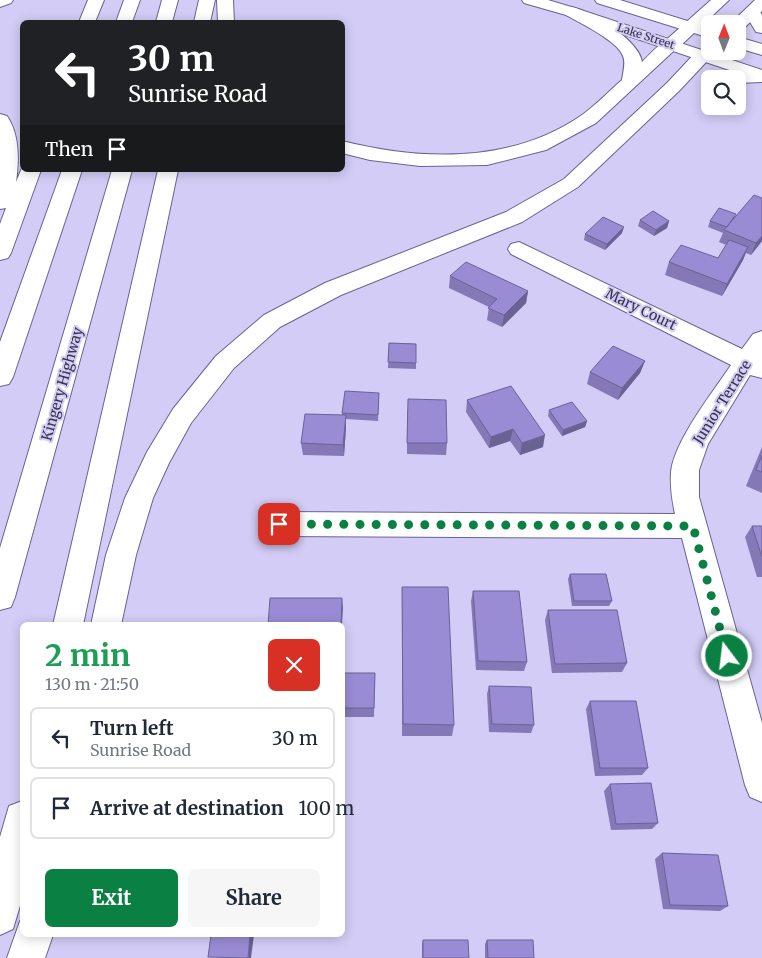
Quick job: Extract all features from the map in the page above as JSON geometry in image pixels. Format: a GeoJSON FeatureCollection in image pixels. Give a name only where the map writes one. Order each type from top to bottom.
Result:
{"type":"FeatureCollection","features":[{"type":"Feature","properties":{"kind":"main road"},"geometry":{"type":"LineString","coordinates":[[0,2],[5,0]]}},
{"type":"Feature","properties":{"kind":"main road"},"geometry":{"type":"LineString","coordinates":[[88,20],[96,0]]}},
{"type":"Feature","properties":{"kind":"main road"},"geometry":{"type":"LineString","coordinates":[[125,20],[132,0]]}},
{"type":"Feature","properties":{"kind":"main road"},"geometry":{"type":"LineString","coordinates":[[165,20],[170,0]]}},
{"type":"Feature","properties":{"kind":"main road"},"geometry":{"type":"LineString","coordinates":[[202,20],[207,0]]}},
{"type":"Feature","properties":{"kind":"main road"},"geometry":{"type":"LineString","coordinates":[[225,0],[226,20]]}},
{"type":"Feature","properties":{"kind":"main road","name":"Lake Street"},"geometry":{"type":"LineString","coordinates":[[530,0],[671,45],[701,51]]}},
{"type":"Feature","properties":{"kind":"main road","name":"Lake Street"},"geometry":{"type":"LineString","coordinates":[[603,0],[701,30]]}},
{"type":"Feature","properties":{"kind":"main road"},"geometry":{"type":"LineString","coordinates":[[345,148],[370,154],[420,160],[487,158],[539,146],[589,119],[722,0]]}},
{"type":"Feature","properties":{"kind":"main road"},"geometry":{"type":"LineString","coordinates":[[746,17],[757,7],[762,28]]}},
{"type":"Feature","properties":{"kind":"main road"},"geometry":{"type":"LineString","coordinates":[[572,12],[619,41],[631,54],[633,64],[631,80]]}},
{"type":"Feature","properties":{"kind":"main road"},"geometry":{"type":"LineString","coordinates":[[746,45],[762,50]]}},
{"type":"Feature","properties":{"kind":"main road"},"geometry":{"type":"LineString","coordinates":[[107,622],[121,556],[140,498],[157,460],[182,416],[225,362],[272,321],[333,289],[514,217],[571,182],[673,87],[701,58]]}},
{"type":"Feature","properties":{"kind":"main road","name":"Lake Street"},"geometry":{"type":"LineString","coordinates":[[725,60],[762,76]]}},
{"type":"Feature","properties":{"kind":"main road"},"geometry":{"type":"LineString","coordinates":[[746,77],[762,76]]}},
{"type":"Feature","properties":{"kind":"main road"},"geometry":{"type":"LineString","coordinates":[[673,87],[701,82]]}},
{"type":"Feature","properties":{"kind":"main road"},"geometry":{"type":"LineString","coordinates":[[0,120],[7,142],[8,158],[7,185],[0,203]]}},
{"type":"Feature","properties":{"kind":"main road"},"geometry":{"type":"LineString","coordinates":[[0,253],[30,172]]}},
{"type":"Feature","properties":{"kind":"main road"},"geometry":{"type":"LineString","coordinates":[[0,377],[71,172]]}},
{"type":"Feature","properties":{"kind":"main road","name":"Kingery Highway"},"geometry":{"type":"LineString","coordinates":[[0,597],[121,172]]}},
{"type":"Feature","properties":{"kind":"main road"},"geometry":{"type":"LineString","coordinates":[[69,622],[168,172]]}},
{"type":"Feature","properties":{"kind":"main road","name":"Mary Court"},"geometry":{"type":"LineString","coordinates":[[519,248],[757,357]]}},
{"type":"Feature","properties":{"kind":"main road","name":"Junior Terrace"},"geometry":{"type":"LineString","coordinates":[[757,357],[695,442],[685,470],[685,497],[762,785]]}},
{"type":"Feature","properties":{"kind":"main road"},"geometry":{"type":"LineString","coordinates":[[279,524],[693,526]]}},
{"type":"Feature","properties":{"kind":"main road"},"geometry":{"type":"LineString","coordinates":[[0,916],[20,828]]}},
{"type":"Feature","properties":{"kind":"main road"},"geometry":{"type":"LineString","coordinates":[[26,958],[33,937]]}},
{"type":"Feature","properties":{"kind":"building"},"geometry":{"type":"Polygon","coordinates":[[[754,195],[762,198],[762,236],[756,243],[724,230],[754,195]]]}},
{"type":"Feature","properties":{"kind":"building"},"geometry":{"type":"Polygon","coordinates":[[[719,208],[736,214],[727,227],[710,221],[719,208]]]}},
{"type":"Feature","properties":{"kind":"building"},"geometry":{"type":"Polygon","coordinates":[[[653,211],[669,221],[656,230],[640,220],[653,211]]]}},
{"type":"Feature","properties":{"kind":"building"},"geometry":{"type":"Polygon","coordinates":[[[603,217],[624,227],[607,244],[585,234],[603,217]]]}},
{"type":"Feature","properties":{"kind":"building"},"geometry":{"type":"Polygon","coordinates":[[[729,240],[748,247],[727,284],[669,262],[681,245],[718,258],[729,240]]]}},
{"type":"Feature","properties":{"kind":"building"},"geometry":{"type":"Polygon","coordinates":[[[466,262],[528,291],[504,315],[488,308],[497,299],[450,276],[466,262]]]}},
{"type":"Feature","properties":{"kind":"building"},"geometry":{"type":"Polygon","coordinates":[[[389,343],[416,344],[416,363],[388,362],[389,343]]]}},
{"type":"Feature","properties":{"kind":"building"},"geometry":{"type":"Polygon","coordinates":[[[613,346],[645,361],[622,388],[590,372],[613,346]]]}},
{"type":"Feature","properties":{"kind":"building"},"geometry":{"type":"Polygon","coordinates":[[[511,386],[545,435],[522,443],[513,429],[491,437],[467,400],[511,386]]]}},
{"type":"Feature","properties":{"kind":"building"},"geometry":{"type":"Polygon","coordinates":[[[345,391],[379,393],[378,415],[342,413],[345,391]]]}},
{"type":"Feature","properties":{"kind":"building"},"geometry":{"type":"Polygon","coordinates":[[[408,399],[446,400],[447,443],[407,443],[408,399]]]}},
{"type":"Feature","properties":{"kind":"building"},"geometry":{"type":"Polygon","coordinates":[[[572,402],[587,421],[563,430],[549,410],[572,402]]]}},
{"type":"Feature","properties":{"kind":"building"},"geometry":{"type":"Polygon","coordinates":[[[305,414],[346,415],[343,445],[301,443],[305,414]]]}},
{"type":"Feature","properties":{"kind":"building"},"geometry":{"type":"Polygon","coordinates":[[[762,455],[762,472],[756,470],[762,455]]]}},
{"type":"Feature","properties":{"kind":"building"},"geometry":{"type":"Polygon","coordinates":[[[752,526],[762,526],[762,557],[752,526]]]}},
{"type":"Feature","properties":{"kind":"building"},"geometry":{"type":"Polygon","coordinates":[[[570,574],[606,574],[612,601],[574,601],[570,574]]]}},
{"type":"Feature","properties":{"kind":"building"},"geometry":{"type":"Polygon","coordinates":[[[402,587],[448,587],[454,725],[403,724],[402,587]]]}},
{"type":"Feature","properties":{"kind":"building"},"geometry":{"type":"Polygon","coordinates":[[[473,591],[519,591],[527,662],[478,661],[473,591]]]}},
{"type":"Feature","properties":{"kind":"building"},"geometry":{"type":"Polygon","coordinates":[[[270,598],[342,598],[341,622],[268,622],[270,598]]]}},
{"type":"Feature","properties":{"kind":"building"},"geometry":{"type":"Polygon","coordinates":[[[548,610],[617,610],[627,663],[555,664],[548,610]]]}},
{"type":"Feature","properties":{"kind":"building"},"geometry":{"type":"Polygon","coordinates":[[[345,673],[375,673],[374,708],[345,708],[345,673]]]}},
{"type":"Feature","properties":{"kind":"building"},"geometry":{"type":"Polygon","coordinates":[[[489,686],[531,687],[534,725],[492,724],[489,686]]]}},
{"type":"Feature","properties":{"kind":"building"},"geometry":{"type":"Polygon","coordinates":[[[590,701],[636,701],[648,768],[600,768],[590,701]]]}},
{"type":"Feature","properties":{"kind":"building"},"geometry":{"type":"Polygon","coordinates":[[[651,783],[658,823],[616,824],[610,784],[651,783]]]}},
{"type":"Feature","properties":{"kind":"building"},"geometry":{"type":"Polygon","coordinates":[[[662,853],[718,855],[728,906],[670,905],[662,853]]]}},
{"type":"Feature","properties":{"kind":"building"},"geometry":{"type":"Polygon","coordinates":[[[211,937],[250,937],[248,958],[208,957],[211,937]]]}},
{"type":"Feature","properties":{"kind":"building"},"geometry":{"type":"Polygon","coordinates":[[[423,940],[468,940],[469,958],[423,958],[423,940]]]}},
{"type":"Feature","properties":{"kind":"building"},"geometry":{"type":"Polygon","coordinates":[[[487,940],[533,940],[534,958],[488,958],[487,940]]]}},
{"type":"Feature","properties":{"kind":"route"},"geometry":{"type":"LineString","coordinates":[[279,524],[693,526],[727,656]]}}]}
